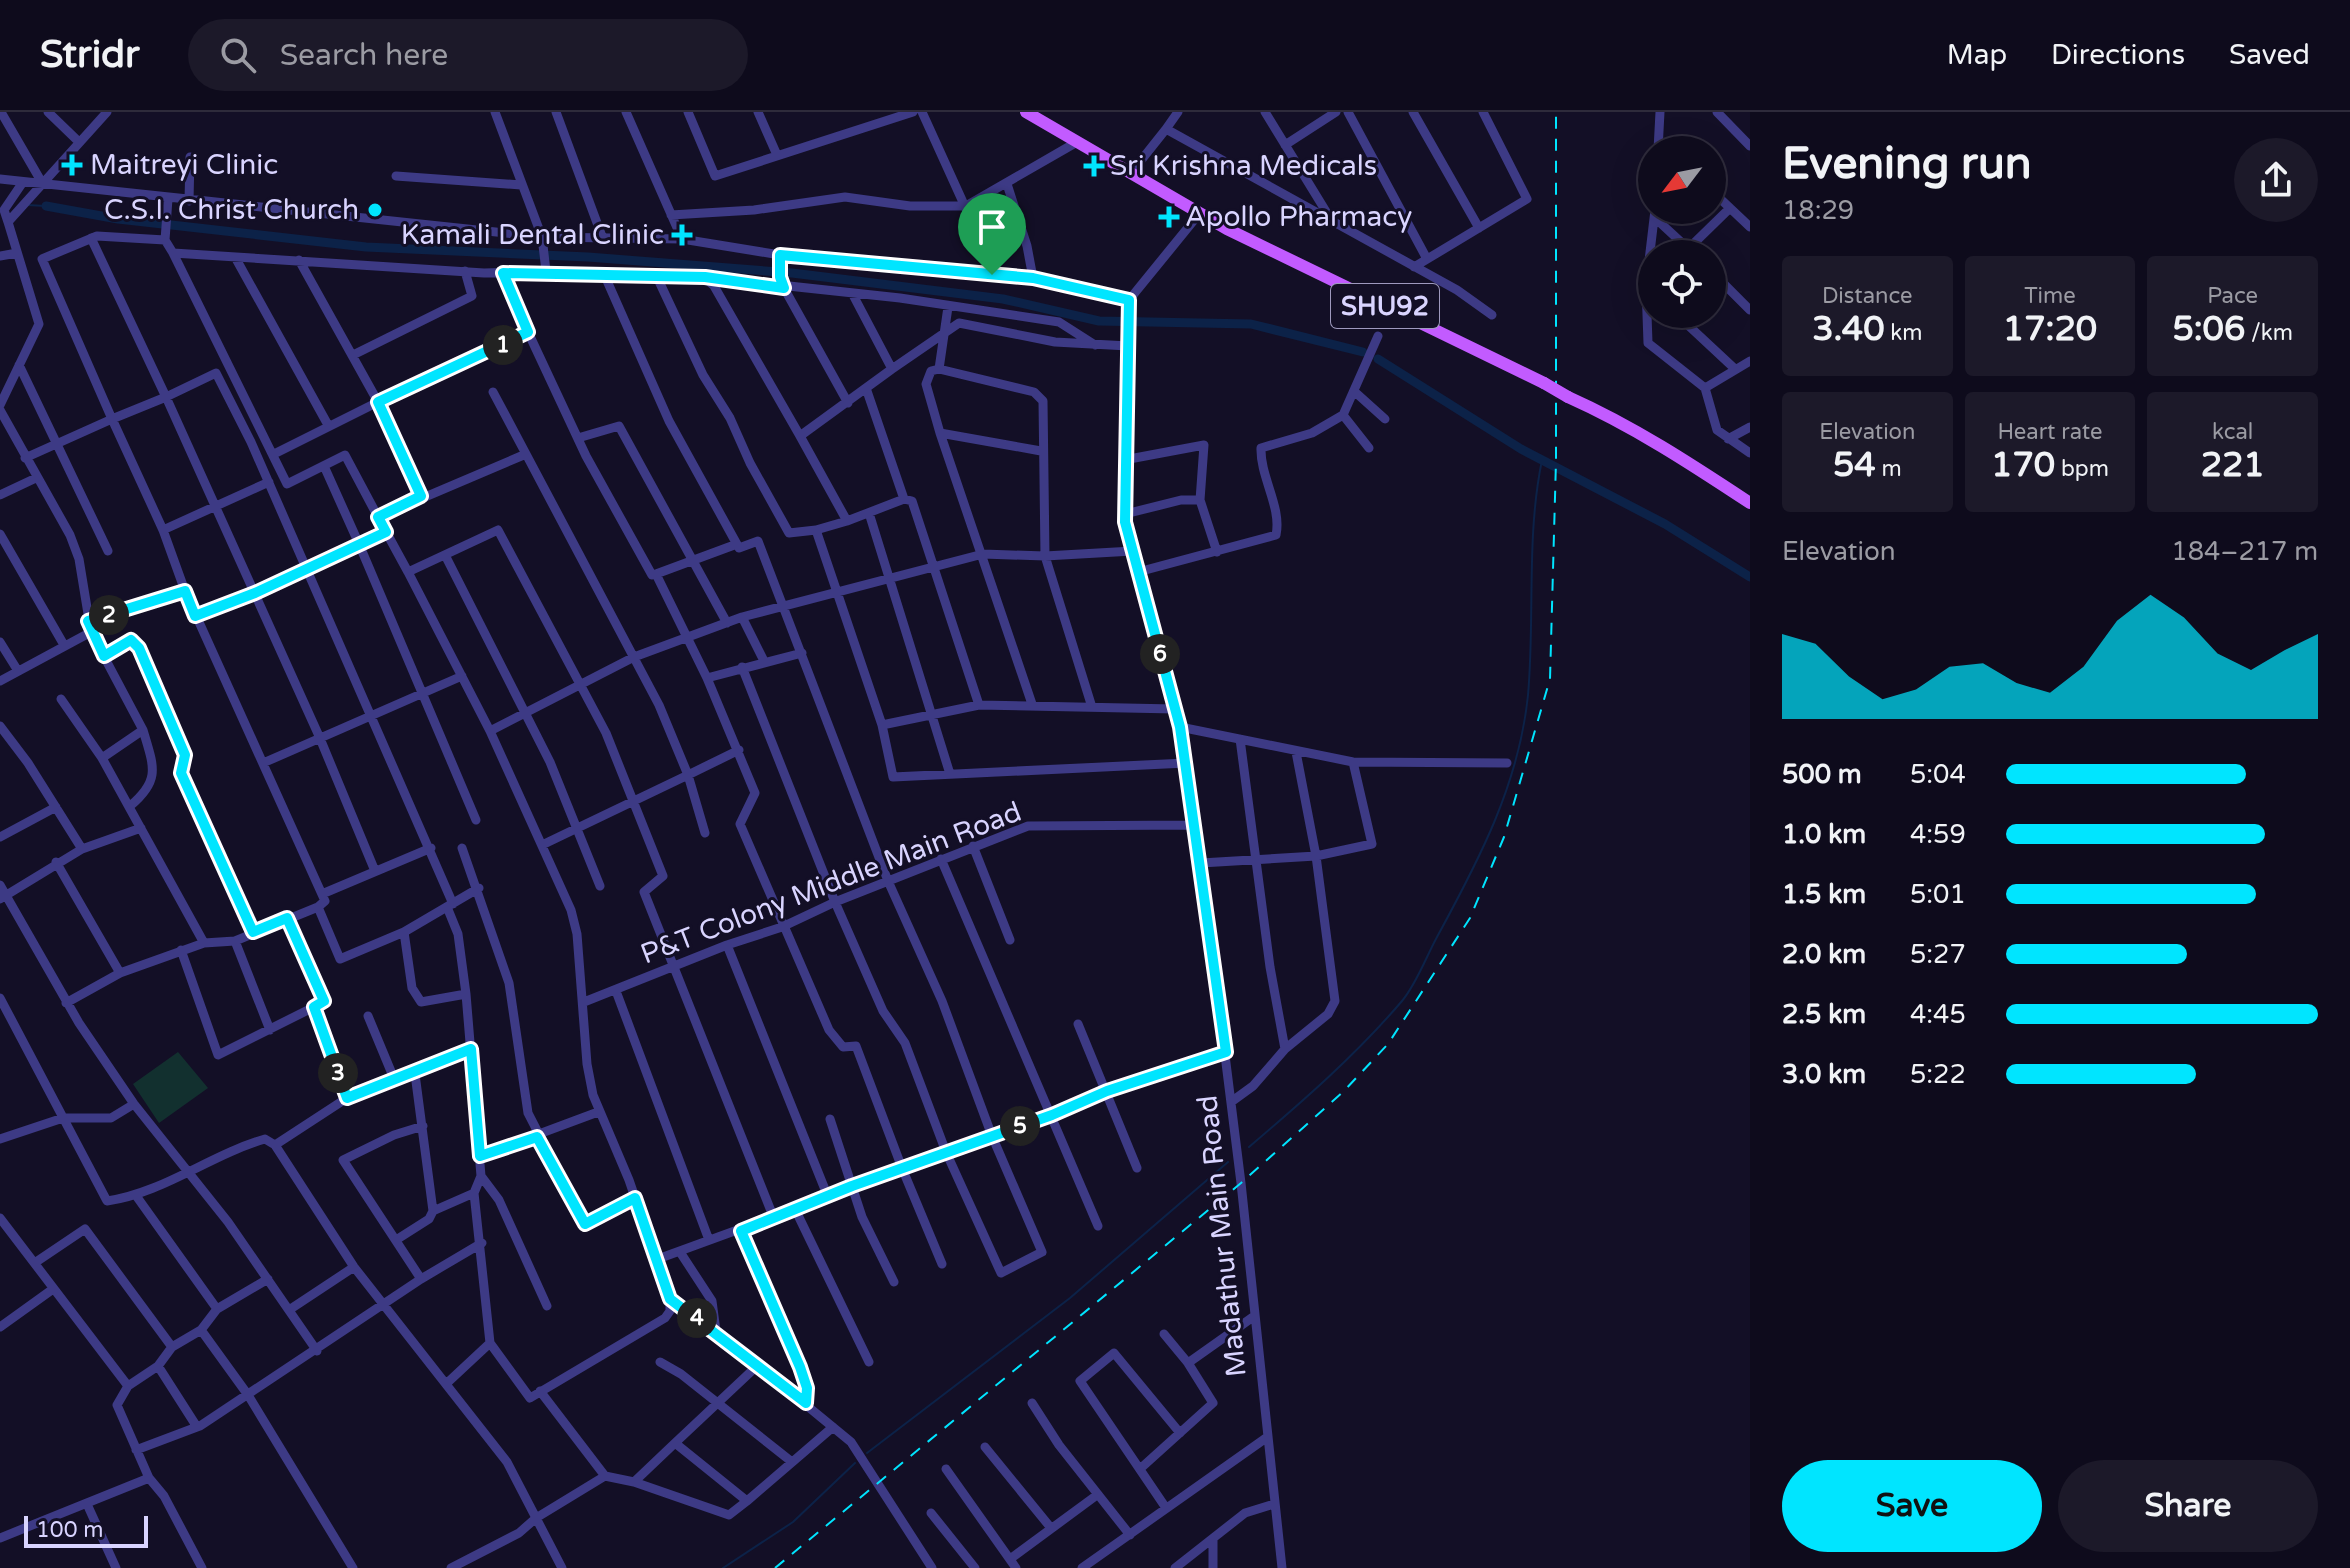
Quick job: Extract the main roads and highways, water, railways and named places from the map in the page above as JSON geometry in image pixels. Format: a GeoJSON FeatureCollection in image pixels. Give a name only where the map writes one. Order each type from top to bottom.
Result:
{"type":"FeatureCollection","features":[{"type":"Feature","properties":{"kind":"main road","name":"SHU92"},"geometry":{"type":"LineString","coordinates":[[1026,112],[1044,117],[1077,142],[1199,214],[1606,414],[1683,458],[1750,503]]}},
{"type":"Feature","properties":{"kind":"waterway"},"geometry":{"type":"LineString","coordinates":[[27,205],[46,206]]}},
{"type":"Feature","properties":{"kind":"waterway"},"geometry":{"type":"LineString","coordinates":[[46,206],[118,219],[366,247],[588,257],[792,273],[1003,299],[1099,321],[1251,324],[1363,352]]}},
{"type":"Feature","properties":{"kind":"waterway"},"geometry":{"type":"LineString","coordinates":[[1378,359],[1521,449],[1665,524],[1750,577]]}},
{"type":"Feature","properties":{"kind":"waterway"},"geometry":{"type":"LineString","coordinates":[[1249,1147],[1348,1059],[1407,994],[1468,879],[1495,820],[1516,760],[1528,695],[1532,548],[1542,460]]}},
{"type":"Feature","properties":{"kind":"waterway"},"geometry":{"type":"LineString","coordinates":[[867,1453],[1070,1298],[1228,1162]]}},
{"type":"Feature","properties":{"kind":"waterway"},"geometry":{"type":"LineString","coordinates":[[723,1568],[793,1522],[855,1463]]}},
{"type":"Feature","properties":{"kind":"railway"},"geometry":{"type":"LineString","coordinates":[[775,1568],[1241,1183],[1343,1092],[1388,1044],[1470,918],[1504,837],[1550,679],[1556,461],[1556,112]]}},
{"type":"Feature","properties":{"kind":"place","name":"Maitreyi Clinic"},"geometry":{"type":"Point","coordinates":[72,165]}},
{"type":"Feature","properties":{"kind":"place","name":"Sri Krishna Medicals"},"geometry":{"type":"Point","coordinates":[1094,166]}},
{"type":"Feature","properties":{"kind":"place","name":"C.S.I. Christ Church"},"geometry":{"type":"Point","coordinates":[375,210]}},
{"type":"Feature","properties":{"kind":"place","name":"Apollo Pharmacy"},"geometry":{"type":"Point","coordinates":[1169,217]}},
{"type":"Feature","properties":{"kind":"place","name":"Kamali Dental Clinic"},"geometry":{"type":"Point","coordinates":[682,235]}}]}
